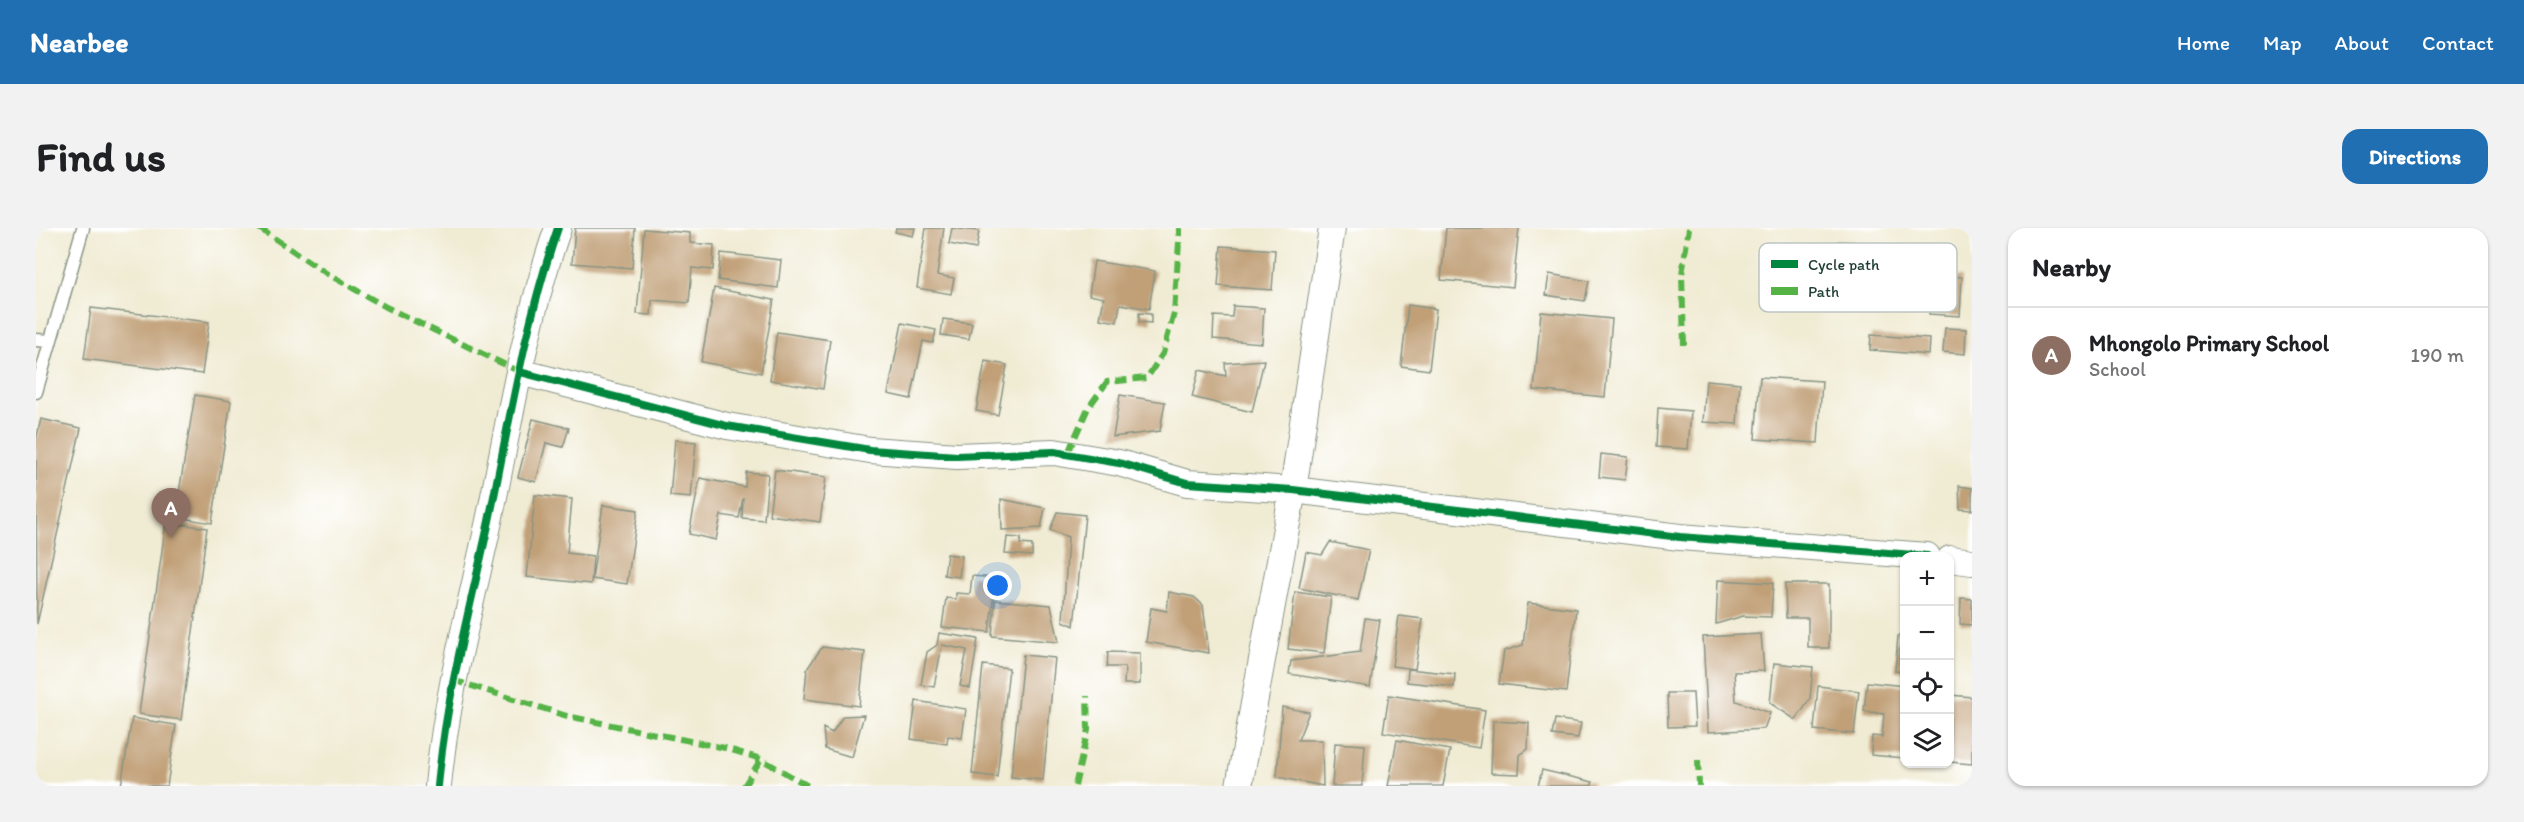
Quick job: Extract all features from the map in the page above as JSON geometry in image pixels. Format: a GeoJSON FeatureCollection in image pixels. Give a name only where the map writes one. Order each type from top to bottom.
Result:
{"type":"FeatureCollection","features":[{"type":"Feature","properties":{"kind":"street"},"geometry":{"type":"LineString","coordinates":[[438,786],[453,680],[520,372],[546,263],[558,228]]}},
{"type":"Feature","properties":{"kind":"street"},"geometry":{"type":"LineString","coordinates":[[1239,786],[1293,490],[1332,228]]}},
{"type":"Feature","properties":{"kind":"street"},"geometry":{"type":"LineString","coordinates":[[520,372],[727,426],[870,450],[957,456],[1054,452],[1119,463],[1187,483],[1293,490],[1680,537],[1900,554]]}},
{"type":"Feature","properties":{"kind":"street"},"geometry":{"type":"LineString","coordinates":[[1954,560],[1972,562]]}},
{"type":"Feature","properties":{"kind":"lane"},"geometry":{"type":"LineString","coordinates":[[36,392],[83,228]]}},
{"type":"Feature","properties":{"kind":"lane"},"geometry":{"type":"LineString","coordinates":[[36,340],[50,341]]}},
{"type":"Feature","properties":{"kind":"building"},"geometry":{"type":"Polygon","coordinates":[[[575,228],[635,228],[632,268],[572,263],[575,228]]]}},
{"type":"Feature","properties":{"kind":"building"},"geometry":{"type":"Polygon","coordinates":[[[896,228],[915,228],[913,236],[895,232],[896,228]]]}},
{"type":"Feature","properties":{"kind":"building"},"geometry":{"type":"Polygon","coordinates":[[[926,228],[944,228],[937,275],[954,278],[951,294],[917,288],[926,228]]]}},
{"type":"Feature","properties":{"kind":"building"},"geometry":{"type":"Polygon","coordinates":[[[952,228],[979,231],[976,249],[949,244],[952,228]]]}},
{"type":"Feature","properties":{"kind":"building"},"geometry":{"type":"Polygon","coordinates":[[[1446,228],[1519,228],[1513,287],[1441,280],[1446,228]]]}},
{"type":"Feature","properties":{"kind":"building"},"geometry":{"type":"Polygon","coordinates":[[[644,229],[690,233],[690,243],[714,245],[713,270],[692,268],[689,303],[652,300],[651,315],[637,314],[644,229]]]}},
{"type":"Feature","properties":{"kind":"building"},"geometry":{"type":"Polygon","coordinates":[[[1838,241],[1853,242],[1853,243],[1838,243],[1838,241]]]}},
{"type":"Feature","properties":{"kind":"building"},"geometry":{"type":"Polygon","coordinates":[[[1221,246],[1275,250],[1272,290],[1218,286],[1221,246]]]}},
{"type":"Feature","properties":{"kind":"building"},"geometry":{"type":"Polygon","coordinates":[[[721,253],[781,260],[778,288],[718,280],[721,253]]]}},
{"type":"Feature","properties":{"kind":"building"},"geometry":{"type":"Polygon","coordinates":[[[1094,261],[1155,271],[1149,309],[1120,304],[1117,322],[1100,319],[1104,298],[1089,295],[1094,261]]]}},
{"type":"Feature","properties":{"kind":"building"},"geometry":{"type":"Polygon","coordinates":[[[1549,274],[1589,281],[1585,301],[1546,295],[1549,274]]]}},
{"type":"Feature","properties":{"kind":"building"},"geometry":{"type":"Polygon","coordinates":[[[1957,277],[1962,277],[1960,316],[1929,314],[1929,312],[1957,312],[1957,277]]]}},
{"type":"Feature","properties":{"kind":"building"},"geometry":{"type":"Polygon","coordinates":[[[714,288],[774,300],[761,373],[701,362],[714,288]]]}},
{"type":"Feature","properties":{"kind":"building"},"geometry":{"type":"Polygon","coordinates":[[[1408,305],[1436,309],[1429,370],[1401,366],[1408,305]]]}},
{"type":"Feature","properties":{"kind":"building"},"geometry":{"type":"Polygon","coordinates":[[[1233,306],[1264,308],[1262,343],[1213,339],[1214,316],[1232,317],[1233,306]]]}},
{"type":"Feature","properties":{"kind":"building"},"geometry":{"type":"Polygon","coordinates":[[[91,308],[209,322],[202,374],[84,359],[91,308]]]}},
{"type":"Feature","properties":{"kind":"building"},"geometry":{"type":"Polygon","coordinates":[[[1541,312],[1612,319],[1605,397],[1534,390],[1541,312]]]}},
{"type":"Feature","properties":{"kind":"building"},"geometry":{"type":"Polygon","coordinates":[[[1139,313],[1151,314],[1151,323],[1139,322],[1139,313]]]}},
{"type":"Feature","properties":{"kind":"building"},"geometry":{"type":"Polygon","coordinates":[[[943,319],[972,323],[969,339],[941,335],[943,319]]]}},
{"type":"Feature","properties":{"kind":"building"},"geometry":{"type":"Polygon","coordinates":[[[902,323],[936,330],[933,343],[923,341],[911,399],[888,394],[902,323]]]}},
{"type":"Feature","properties":{"kind":"building"},"geometry":{"type":"Polygon","coordinates":[[[1945,328],[1966,329],[1965,354],[1943,352],[1945,328]]]}},
{"type":"Feature","properties":{"kind":"building"},"geometry":{"type":"Polygon","coordinates":[[[777,332],[830,340],[823,389],[770,380],[777,332]]]}},
{"type":"Feature","properties":{"kind":"building"},"geometry":{"type":"Polygon","coordinates":[[[1871,335],[1930,339],[1929,355],[1870,350],[1871,335]]]}},
{"type":"Feature","properties":{"kind":"building"},"geometry":{"type":"Polygon","coordinates":[[[1264,360],[1252,412],[1192,397],[1199,370],[1226,376],[1225,363],[1264,360]]]}},
{"type":"Feature","properties":{"kind":"building"},"geometry":{"type":"Polygon","coordinates":[[[985,361],[1007,365],[998,415],[976,411],[985,361]]]}},
{"type":"Feature","properties":{"kind":"building"},"geometry":{"type":"Polygon","coordinates":[[[1760,377],[1822,381],[1818,443],[1755,439],[1760,377]]]}},
{"type":"Feature","properties":{"kind":"building"},"geometry":{"type":"Polygon","coordinates":[[[1706,380],[1740,383],[1737,424],[1703,422],[1706,380]]]}},
{"type":"Feature","properties":{"kind":"building"},"geometry":{"type":"Polygon","coordinates":[[[195,395],[231,401],[212,523],[175,517],[195,395]]]}},
{"type":"Feature","properties":{"kind":"building"},"geometry":{"type":"Polygon","coordinates":[[[1120,395],[1165,402],[1160,431],[1113,437],[1120,395]]]}},
{"type":"Feature","properties":{"kind":"building"},"geometry":{"type":"Polygon","coordinates":[[[1658,408],[1691,411],[1688,449],[1656,447],[1658,408]]]}},
{"type":"Feature","properties":{"kind":"building"},"geometry":{"type":"Polygon","coordinates":[[[41,419],[81,428],[37,624],[36,440],[41,419]]]}},
{"type":"Feature","properties":{"kind":"building"},"geometry":{"type":"Polygon","coordinates":[[[533,419],[569,428],[563,447],[546,443],[536,482],[518,477],[533,419]]]}},
{"type":"Feature","properties":{"kind":"building"},"geometry":{"type":"Polygon","coordinates":[[[675,440],[696,442],[691,498],[670,496],[675,440]]]}},
{"type":"Feature","properties":{"kind":"building"},"geometry":{"type":"Polygon","coordinates":[[[1601,454],[1628,457],[1625,480],[1599,477],[1601,454]]]}},
{"type":"Feature","properties":{"kind":"building"},"geometry":{"type":"Polygon","coordinates":[[[775,470],[826,477],[820,522],[769,515],[775,470]]]}},
{"type":"Feature","properties":{"kind":"building"},"geometry":{"type":"Polygon","coordinates":[[[746,472],[768,474],[764,520],[742,518],[743,498],[739,518],[721,515],[716,540],[689,534],[700,478],[745,487],[746,472]]]}},
{"type":"Feature","properties":{"kind":"building"},"geometry":{"type":"Polygon","coordinates":[[[1959,486],[1972,488],[1972,510],[1960,509],[1959,486]]]}},
{"type":"Feature","properties":{"kind":"building"},"geometry":{"type":"Polygon","coordinates":[[[535,495],[572,499],[567,553],[593,556],[591,584],[527,577],[535,495]]]}},
{"type":"Feature","properties":{"kind":"building"},"geometry":{"type":"Polygon","coordinates":[[[1001,499],[1045,508],[1041,528],[1002,530],[1001,499]]]}},
{"type":"Feature","properties":{"kind":"building"},"geometry":{"type":"Polygon","coordinates":[[[603,505],[638,510],[627,584],[592,579],[603,505]]]}},
{"type":"Feature","properties":{"kind":"building"},"geometry":{"type":"Polygon","coordinates":[[[1057,512],[1085,515],[1074,626],[1063,621],[1068,537],[1050,530],[1057,512]]]}},
{"type":"Feature","properties":{"kind":"building"},"geometry":{"type":"Polygon","coordinates":[[[166,522],[207,528],[181,720],[139,714],[166,522]]]}},
{"type":"Feature","properties":{"kind":"building"},"geometry":{"type":"Polygon","coordinates":[[[1007,537],[1021,538],[1020,544],[1032,545],[1032,556],[1005,554],[1007,537]]]}},
{"type":"Feature","properties":{"kind":"building"},"geometry":{"type":"Polygon","coordinates":[[[1330,542],[1369,550],[1358,600],[1299,588],[1306,552],[1322,555],[1330,542]]]}},
{"type":"Feature","properties":{"kind":"building"},"geometry":{"type":"Polygon","coordinates":[[[947,554],[962,556],[959,577],[944,575],[947,554]]]}},
{"type":"Feature","properties":{"kind":"building"},"geometry":{"type":"Polygon","coordinates":[[[972,576],[996,578],[989,632],[942,627],[946,598],[956,599],[956,593],[970,594],[972,576]]]}},
{"type":"Feature","properties":{"kind":"building"},"geometry":{"type":"Polygon","coordinates":[[[1718,580],[1773,583],[1771,617],[1743,616],[1716,624],[1718,580]]]}},
{"type":"Feature","properties":{"kind":"building"},"geometry":{"type":"Polygon","coordinates":[[[1785,584],[1829,584],[1829,648],[1808,648],[1808,618],[1786,618],[1785,584]]]}},
{"type":"Feature","properties":{"kind":"building"},"geometry":{"type":"Polygon","coordinates":[[[1169,592],[1194,597],[1203,605],[1209,653],[1146,642],[1151,608],[1167,611],[1169,592]]]}},
{"type":"Feature","properties":{"kind":"building"},"geometry":{"type":"Polygon","coordinates":[[[1295,592],[1331,597],[1324,653],[1288,649],[1295,592]]]}},
{"type":"Feature","properties":{"kind":"building"},"geometry":{"type":"Polygon","coordinates":[[[1961,598],[1972,599],[1972,625],[1960,624],[1961,598]]]}},
{"type":"Feature","properties":{"kind":"building"},"geometry":{"type":"Polygon","coordinates":[[[995,600],[1051,605],[1059,642],[992,636],[995,600]]]}},
{"type":"Feature","properties":{"kind":"building"},"geometry":{"type":"Polygon","coordinates":[[[1528,603],[1576,609],[1566,692],[1499,684],[1504,651],[1523,645],[1528,603]]]}},
{"type":"Feature","properties":{"kind":"building"},"geometry":{"type":"Polygon","coordinates":[[[1399,616],[1423,619],[1415,669],[1392,666],[1399,616]]]}},
{"type":"Feature","properties":{"kind":"building"},"geometry":{"type":"Polygon","coordinates":[[[1365,618],[1380,620],[1370,687],[1289,674],[1291,661],[1360,652],[1365,618]]]}},
{"type":"Feature","properties":{"kind":"building"},"geometry":{"type":"Polygon","coordinates":[[[939,633],[978,639],[970,688],[960,686],[967,650],[942,645],[934,687],[921,685],[927,652],[937,645],[939,633]]]}},
{"type":"Feature","properties":{"kind":"building"},"geometry":{"type":"Polygon","coordinates":[[[1761,634],[1764,671],[1734,672],[1736,701],[1770,713],[1764,729],[1708,732],[1703,637],[1761,634]]]}},
{"type":"Feature","properties":{"kind":"building"},"geometry":{"type":"Polygon","coordinates":[[[1898,636],[1900,636],[1900,672],[1895,671],[1898,636]]]}},
{"type":"Feature","properties":{"kind":"building"},"geometry":{"type":"Polygon","coordinates":[[[822,647],[865,652],[859,706],[804,699],[807,669],[822,647]]]}},
{"type":"Feature","properties":{"kind":"building"},"geometry":{"type":"Polygon","coordinates":[[[1108,652],[1140,653],[1140,684],[1124,684],[1125,667],[1107,667],[1108,652]]]}},
{"type":"Feature","properties":{"kind":"building"},"geometry":{"type":"Polygon","coordinates":[[[1023,655],[1055,658],[1043,780],[1011,777],[1023,655]]]}},
{"type":"Feature","properties":{"kind":"building"},"geometry":{"type":"Polygon","coordinates":[[[1774,663],[1813,667],[1810,699],[1796,720],[1770,703],[1774,663]]]}},
{"type":"Feature","properties":{"kind":"building"},"geometry":{"type":"Polygon","coordinates":[[[983,665],[1009,668],[997,777],[972,774],[983,665]]]}},
{"type":"Feature","properties":{"kind":"building"},"geometry":{"type":"Polygon","coordinates":[[[1408,669],[1455,674],[1454,687],[1407,682],[1408,669]]]}},
{"type":"Feature","properties":{"kind":"building"},"geometry":{"type":"Polygon","coordinates":[[[1867,682],[1900,686],[1900,758],[1871,755],[1872,736],[1882,737],[1884,714],[1864,711],[1867,682]]]}},
{"type":"Feature","properties":{"kind":"building"},"geometry":{"type":"Polygon","coordinates":[[[1818,686],[1859,691],[1854,734],[1814,730],[1818,686]]]}},
{"type":"Feature","properties":{"kind":"building"},"geometry":{"type":"Polygon","coordinates":[[[1667,693],[1693,693],[1695,726],[1668,727],[1667,693]]]}},
{"type":"Feature","properties":{"kind":"building"},"geometry":{"type":"Polygon","coordinates":[[[1389,695],[1485,710],[1479,748],[1383,732],[1389,695]]]}},
{"type":"Feature","properties":{"kind":"building"},"geometry":{"type":"Polygon","coordinates":[[[1954,695],[1972,697],[1972,764],[1954,762],[1954,695]]]}},
{"type":"Feature","properties":{"kind":"building"},"geometry":{"type":"Polygon","coordinates":[[[916,701],[966,709],[962,738],[948,736],[947,744],[911,739],[916,701]]]}},
{"type":"Feature","properties":{"kind":"building"},"geometry":{"type":"Polygon","coordinates":[[[1282,707],[1309,712],[1298,740],[1322,740],[1323,786],[1277,777],[1282,707]]]}},
{"type":"Feature","properties":{"kind":"building"},"geometry":{"type":"Polygon","coordinates":[[[864,715],[852,757],[825,749],[823,728],[832,733],[843,716],[864,715]]]}},
{"type":"Feature","properties":{"kind":"building"},"geometry":{"type":"Polygon","coordinates":[[[132,718],[176,725],[167,786],[121,786],[132,718]]]}},
{"type":"Feature","properties":{"kind":"building"},"geometry":{"type":"Polygon","coordinates":[[[1555,719],[1581,723],[1578,738],[1552,735],[1555,719]]]}},
{"type":"Feature","properties":{"kind":"building"},"geometry":{"type":"Polygon","coordinates":[[[1493,721],[1529,723],[1528,749],[1520,755],[1519,774],[1491,773],[1493,721]]]}},
{"type":"Feature","properties":{"kind":"building"},"geometry":{"type":"Polygon","coordinates":[[[1397,740],[1450,750],[1443,786],[1388,786],[1397,740]]]}},
{"type":"Feature","properties":{"kind":"building"},"geometry":{"type":"Polygon","coordinates":[[[1335,743],[1365,745],[1362,786],[1332,786],[1335,743]]]}},
{"type":"Feature","properties":{"kind":"building"},"geometry":{"type":"Polygon","coordinates":[[[1542,770],[1593,782],[1591,786],[1538,786],[1542,770]]]}},
{"type":"Feature","properties":{"kind":"marked path"},"geometry":{"type":"LineString","coordinates":[[259,228],[326,273],[386,307],[520,372]]}},
{"type":"Feature","properties":{"kind":"marked path"},"geometry":{"type":"LineString","coordinates":[[1068,453],[1088,408],[1107,382],[1147,378],[1163,353],[1174,313],[1180,228]]}},
{"type":"Feature","properties":{"kind":"marked path"},"geometry":{"type":"LineString","coordinates":[[1684,345],[1682,274],[1689,228]]}},
{"type":"Feature","properties":{"kind":"marked path"},"geometry":{"type":"LineString","coordinates":[[453,680],[567,716],[725,748],[761,759],[808,786]]}},
{"type":"Feature","properties":{"kind":"marked path"},"geometry":{"type":"LineString","coordinates":[[1075,786],[1088,729],[1087,696]]}},
{"type":"Feature","properties":{"kind":"marked path"},"geometry":{"type":"LineString","coordinates":[[744,786],[761,759]]}},
{"type":"Feature","properties":{"kind":"marked path"},"geometry":{"type":"LineString","coordinates":[[1698,760],[1699,786]]}},
{"type":"Feature","properties":{"kind":"cycle path"},"geometry":{"type":"LineString","coordinates":[[438,786],[453,686],[519,373],[536,300],[558,228]]}},
{"type":"Feature","properties":{"kind":"cycle path"},"geometry":{"type":"LineString","coordinates":[[520,372],[727,426],[870,450],[957,456],[1054,452],[1119,463],[1187,483],[1293,490],[1680,537],[1900,554]]}},
{"type":"Feature","properties":{"kind":"place","name":"Mhongolo Primary School"},"geometry":{"type":"Point","coordinates":[171,538]}}]}
